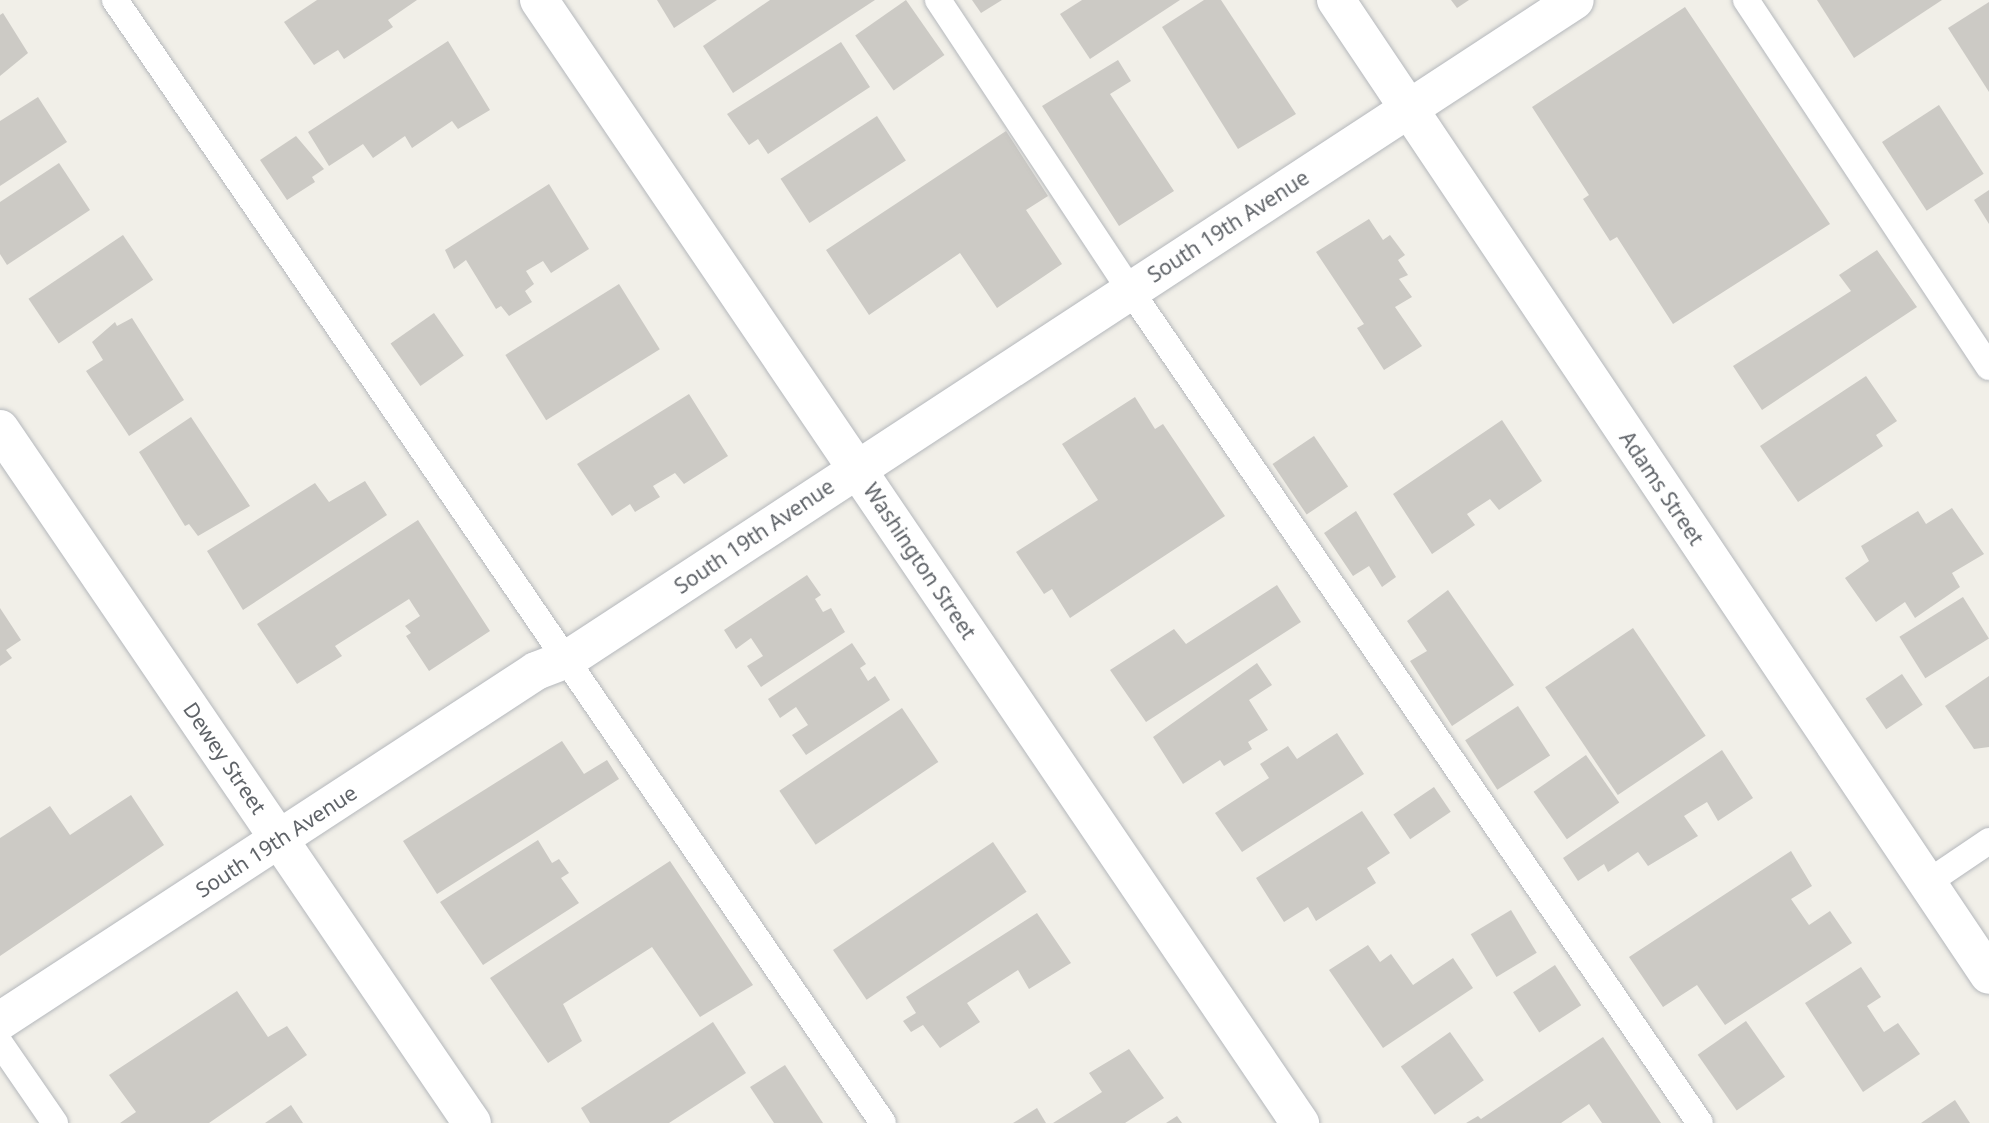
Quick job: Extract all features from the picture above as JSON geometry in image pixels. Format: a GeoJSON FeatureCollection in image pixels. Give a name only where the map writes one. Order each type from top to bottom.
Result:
{"type":"FeatureCollection","features":[{"type":"Feature","properties":{"kind":"street","name":"Washington Street"},"geometry":{"type":"LineString","coordinates":[[539,0],[1300,1123]]}},
{"type":"Feature","properties":{"kind":"street","name":"Adams Street"},"geometry":{"type":"LineString","coordinates":[[1336,0],[1989,975]]}},
{"type":"Feature","properties":{"kind":"street","name":"South 19th Avenue"},"geometry":{"type":"LineString","coordinates":[[0,1021],[536,671],[568,659],[857,467],[1575,0]]}},
{"type":"Feature","properties":{"kind":"street","name":"Dewey Street"},"geometry":{"type":"LineString","coordinates":[[0,429],[472,1123]]}},
{"type":"Feature","properties":{"kind":"lane"},"geometry":{"type":"LineString","coordinates":[[115,0],[883,1123]]}},
{"type":"Feature","properties":{"kind":"lane"},"geometry":{"type":"LineString","coordinates":[[938,0],[1130,290],[1700,1123]]}},
{"type":"Feature","properties":{"kind":"lane"},"geometry":{"type":"LineString","coordinates":[[1746,0],[1989,367]]}},
{"type":"Feature","properties":{"kind":"lane"},"geometry":{"type":"LineString","coordinates":[[1927,883],[1989,841]]}},
{"type":"Feature","properties":{"kind":"lane"},"geometry":{"type":"LineString","coordinates":[[0,1043],[55,1123]]}},
{"type":"Feature","properties":{"kind":"building"},"geometry":{"type":"Polygon","coordinates":[[[317,0],[417,0],[388,20],[393,27],[344,59],[338,50],[314,65],[284,22],[317,0]]]}},
{"type":"Feature","properties":{"kind":"building"},"geometry":{"type":"Polygon","coordinates":[[[657,0],[717,0],[674,28],[657,0]]]}},
{"type":"Feature","properties":{"kind":"building"},"geometry":{"type":"Polygon","coordinates":[[[770,0],[875,0],[733,93],[703,46],[770,0]]]}},
{"type":"Feature","properties":{"kind":"building"},"geometry":{"type":"Polygon","coordinates":[[[906,0],[944,55],[894,90],[855,36],[906,0]]]}},
{"type":"Feature","properties":{"kind":"building"},"geometry":{"type":"Polygon","coordinates":[[[972,0],[1002,0],[981,13],[972,0]]]}},
{"type":"Feature","properties":{"kind":"building"},"geometry":{"type":"Polygon","coordinates":[[[1082,0],[1180,0],[1090,59],[1060,14],[1082,0]]]}},
{"type":"Feature","properties":{"kind":"building"},"geometry":{"type":"Polygon","coordinates":[[[1204,0],[1221,0],[1296,114],[1238,149],[1162,27],[1204,0]]]}},
{"type":"Feature","properties":{"kind":"building"},"geometry":{"type":"Polygon","coordinates":[[[1451,0],[1469,0],[1457,8],[1451,0]]]}},
{"type":"Feature","properties":{"kind":"building"},"geometry":{"type":"Polygon","coordinates":[[[1817,0],[1942,0],[1854,58],[1817,0]]]}},
{"type":"Feature","properties":{"kind":"building"},"geometry":{"type":"Polygon","coordinates":[[[1989,2],[1989,92],[1948,28],[1989,2]]]}},
{"type":"Feature","properties":{"kind":"building"},"geometry":{"type":"Polygon","coordinates":[[[1685,7],[1830,224],[1673,324],[1617,237],[1610,241],[1583,199],[1589,195],[1532,107],[1685,7]]]}},
{"type":"Feature","properties":{"kind":"building"},"geometry":{"type":"Polygon","coordinates":[[[3,13],[28,53],[0,76],[0,15],[3,13]]]}},
{"type":"Feature","properties":{"kind":"building"},"geometry":{"type":"Polygon","coordinates":[[[448,41],[490,110],[458,129],[452,121],[412,148],[405,136],[373,158],[363,144],[329,166],[308,132],[448,41]]]}},
{"type":"Feature","properties":{"kind":"building"},"geometry":{"type":"Polygon","coordinates":[[[841,42],[870,87],[768,154],[758,139],[749,145],[727,114],[841,42]]]}},
{"type":"Feature","properties":{"kind":"building"},"geometry":{"type":"Polygon","coordinates":[[[1118,60],[1131,81],[1110,94],[1174,191],[1119,226],[1042,106],[1118,60]]]}},
{"type":"Feature","properties":{"kind":"building"},"geometry":{"type":"Polygon","coordinates":[[[38,97],[67,142],[0,186],[0,121],[38,97]]]}},
{"type":"Feature","properties":{"kind":"building"},"geometry":{"type":"Polygon","coordinates":[[[1939,105],[1984,174],[1927,211],[1882,142],[1939,105]]]}},
{"type":"Feature","properties":{"kind":"building"},"geometry":{"type":"Polygon","coordinates":[[[877,116],[906,160],[809,223],[781,179],[877,116]]]}},
{"type":"Feature","properties":{"kind":"building"},"geometry":{"type":"Polygon","coordinates":[[[1006,131],[1048,196],[1026,210],[1062,264],[997,308],[960,253],[869,315],[826,250],[1006,131]]]}},
{"type":"Feature","properties":{"kind":"building"},"geometry":{"type":"Polygon","coordinates":[[[296,136],[324,169],[312,177],[315,182],[287,200],[260,160],[296,136]]]}},
{"type":"Feature","properties":{"kind":"building"},"geometry":{"type":"Polygon","coordinates":[[[59,163],[90,210],[7,265],[0,254],[0,202],[59,163]]]}},
{"type":"Feature","properties":{"kind":"building"},"geometry":{"type":"Polygon","coordinates":[[[549,184],[589,249],[551,273],[543,261],[526,271],[534,284],[525,291],[532,302],[509,316],[501,306],[496,309],[466,260],[454,269],[445,250],[549,184]]]}},
{"type":"Feature","properties":{"kind":"building"},"geometry":{"type":"Polygon","coordinates":[[[1989,190],[1989,224],[1974,200],[1989,190]]]}},
{"type":"Feature","properties":{"kind":"building"},"geometry":{"type":"Polygon","coordinates":[[[1369,219],[1383,240],[1390,235],[1405,255],[1398,260],[1408,275],[1399,279],[1412,297],[1395,307],[1422,346],[1384,370],[1357,328],[1364,324],[1316,252],[1369,219]]]}},
{"type":"Feature","properties":{"kind":"building"},"geometry":{"type":"Polygon","coordinates":[[[123,235],[153,280],[59,344],[28,299],[123,235]]]}},
{"type":"Feature","properties":{"kind":"building"},"geometry":{"type":"Polygon","coordinates":[[[1877,250],[1917,307],[1762,410],[1733,366],[1851,291],[1839,275],[1877,250]]]}},
{"type":"Feature","properties":{"kind":"building"},"geometry":{"type":"Polygon","coordinates":[[[619,284],[660,349],[546,420],[505,355],[619,284]]]}},
{"type":"Feature","properties":{"kind":"building"},"geometry":{"type":"Polygon","coordinates":[[[434,313],[464,356],[420,386],[391,343],[434,313]]]}},
{"type":"Feature","properties":{"kind":"building"},"geometry":{"type":"Polygon","coordinates":[[[132,318],[184,400],[129,436],[86,371],[103,360],[92,342],[115,322],[117,326],[132,318]]]}},
{"type":"Feature","properties":{"kind":"building"},"geometry":{"type":"Polygon","coordinates":[[[1866,376],[1897,421],[1876,435],[1883,446],[1798,502],[1760,446],[1866,376]]]}},
{"type":"Feature","properties":{"kind":"building"},"geometry":{"type":"Polygon","coordinates":[[[689,394],[728,456],[684,484],[675,473],[653,486],[660,497],[635,512],[630,504],[612,516],[577,464],[689,394]]]}},
{"type":"Feature","properties":{"kind":"building"},"geometry":{"type":"Polygon","coordinates":[[[1135,397],[1155,429],[1163,424],[1225,516],[1070,618],[1052,589],[1044,594],[1016,552],[1098,500],[1062,444],[1135,397]]]}},
{"type":"Feature","properties":{"kind":"building"},"geometry":{"type":"Polygon","coordinates":[[[191,417],[250,506],[198,536],[189,524],[185,526],[139,452],[191,417]]]}},
{"type":"Feature","properties":{"kind":"building"},"geometry":{"type":"Polygon","coordinates":[[[1502,420],[1542,481],[1499,510],[1490,499],[1467,514],[1475,525],[1432,554],[1393,494],[1502,420]]]}},
{"type":"Feature","properties":{"kind":"building"},"geometry":{"type":"Polygon","coordinates":[[[1314,436],[1348,487],[1307,515],[1273,464],[1314,436]]]}},
{"type":"Feature","properties":{"kind":"building"},"geometry":{"type":"Polygon","coordinates":[[[365,481],[387,515],[243,610],[207,551],[315,483],[329,502],[365,481]]]}},
{"type":"Feature","properties":{"kind":"building"},"geometry":{"type":"Polygon","coordinates":[[[1952,508],[1984,554],[1952,573],[1960,587],[1915,618],[1905,602],[1876,622],[1845,578],[1869,561],[1861,546],[1918,511],[1926,524],[1952,508]]]}},
{"type":"Feature","properties":{"kind":"building"},"geometry":{"type":"Polygon","coordinates":[[[1356,511],[1396,577],[1382,587],[1369,566],[1353,576],[1324,533],[1356,511]]]}},
{"type":"Feature","properties":{"kind":"building"},"geometry":{"type":"Polygon","coordinates":[[[418,520],[490,631],[429,671],[406,636],[411,633],[405,626],[420,616],[409,599],[335,646],[342,656],[297,684],[257,624],[418,520]]]}},
{"type":"Feature","properties":{"kind":"building"},"geometry":{"type":"Polygon","coordinates":[[[807,575],[821,595],[815,599],[823,612],[831,608],[845,632],[761,687],[747,666],[763,656],[751,638],[736,649],[724,630],[807,575]]]}},
{"type":"Feature","properties":{"kind":"building"},"geometry":{"type":"Polygon","coordinates":[[[1277,585],[1301,622],[1146,722],[1110,670],[1174,629],[1186,644],[1277,585]]]}},
{"type":"Feature","properties":{"kind":"building"},"geometry":{"type":"Polygon","coordinates":[[[1448,590],[1514,685],[1452,726],[1410,661],[1427,651],[1407,621],[1448,590]]]}},
{"type":"Feature","properties":{"kind":"building"},"geometry":{"type":"Polygon","coordinates":[[[1963,597],[1989,639],[1925,678],[1899,637],[1963,597]]]}},
{"type":"Feature","properties":{"kind":"building"},"geometry":{"type":"Polygon","coordinates":[[[0,608],[21,640],[6,650],[12,658],[0,666],[0,608]]]}},
{"type":"Feature","properties":{"kind":"building"},"geometry":{"type":"Polygon","coordinates":[[[1633,628],[1706,736],[1618,795],[1545,687],[1633,628]]]}},
{"type":"Feature","properties":{"kind":"building"},"geometry":{"type":"Polygon","coordinates":[[[852,643],[866,664],[860,668],[868,681],[875,676],[890,700],[806,755],[792,735],[808,725],[796,707],[780,718],[768,699],[852,643]]]}},
{"type":"Feature","properties":{"kind":"building"},"geometry":{"type":"Polygon","coordinates":[[[1257,663],[1272,685],[1249,700],[1268,730],[1248,742],[1252,749],[1224,766],[1220,760],[1183,784],[1153,737],[1257,663]]]}},
{"type":"Feature","properties":{"kind":"building"},"geometry":{"type":"Polygon","coordinates":[[[1902,674],[1923,705],[1886,729],[1866,699],[1902,674]]]}},
{"type":"Feature","properties":{"kind":"building"},"geometry":{"type":"Polygon","coordinates":[[[1989,676],[1989,747],[1974,749],[1945,706],[1989,676]]]}},
{"type":"Feature","properties":{"kind":"building"},"geometry":{"type":"Polygon","coordinates":[[[1518,706],[1550,755],[1497,790],[1465,740],[1518,706]]]}},
{"type":"Feature","properties":{"kind":"building"},"geometry":{"type":"Polygon","coordinates":[[[902,708],[938,762],[816,845],[779,791],[902,708]]]}},
{"type":"Feature","properties":{"kind":"building"},"geometry":{"type":"Polygon","coordinates":[[[1337,733],[1364,774],[1242,852],[1215,813],[1269,778],[1260,764],[1288,746],[1297,759],[1337,733]]]}},
{"type":"Feature","properties":{"kind":"building"},"geometry":{"type":"Polygon","coordinates":[[[562,741],[584,774],[607,760],[619,779],[437,894],[403,841],[562,741]]]}},
{"type":"Feature","properties":{"kind":"building"},"geometry":{"type":"Polygon","coordinates":[[[1722,750],[1753,798],[1718,821],[1707,802],[1684,816],[1698,836],[1648,866],[1638,852],[1608,872],[1604,864],[1578,881],[1563,858],[1722,750]]]}},
{"type":"Feature","properties":{"kind":"building"},"geometry":{"type":"Polygon","coordinates":[[[1586,755],[1619,803],[1567,839],[1534,792],[1586,755]]]}},
{"type":"Feature","properties":{"kind":"building"},"geometry":{"type":"Polygon","coordinates":[[[1434,787],[1451,812],[1410,839],[1393,814],[1434,787]]]}},
{"type":"Feature","properties":{"kind":"building"},"geometry":{"type":"Polygon","coordinates":[[[131,795],[164,845],[0,956],[0,838],[50,806],[70,835],[131,795]]]}},
{"type":"Feature","properties":{"kind":"building"},"geometry":{"type":"Polygon","coordinates":[[[1362,811],[1390,853],[1367,868],[1376,883],[1316,921],[1308,907],[1284,922],[1256,878],[1362,811]]]}},
{"type":"Feature","properties":{"kind":"building"},"geometry":{"type":"Polygon","coordinates":[[[538,840],[552,863],[559,859],[569,873],[561,878],[579,903],[483,965],[440,902],[538,840]]]}},
{"type":"Feature","properties":{"kind":"building"},"geometry":{"type":"Polygon","coordinates":[[[993,842],[1027,892],[867,1000],[833,950],[993,842]]]}},
{"type":"Feature","properties":{"kind":"building"},"geometry":{"type":"Polygon","coordinates":[[[1791,851],[1812,886],[1791,899],[1809,925],[1830,911],[1852,943],[1725,1025],[1697,985],[1663,1007],[1629,957],[1791,851]]]}},
{"type":"Feature","properties":{"kind":"building"},"geometry":{"type":"Polygon","coordinates":[[[670,861],[753,985],[700,1017],[652,947],[563,1004],[582,1041],[548,1063],[490,978],[670,861]]]}},
{"type":"Feature","properties":{"kind":"building"},"geometry":{"type":"Polygon","coordinates":[[[1511,910],[1537,953],[1496,977],[1471,934],[1511,910]]]}},
{"type":"Feature","properties":{"kind":"building"},"geometry":{"type":"Polygon","coordinates":[[[1037,913],[1071,963],[1029,989],[1018,970],[967,1003],[980,1022],[940,1048],[923,1025],[911,1032],[903,1021],[916,1013],[906,997],[1037,913]]]}},
{"type":"Feature","properties":{"kind":"building"},"geometry":{"type":"Polygon","coordinates":[[[1368,945],[1380,962],[1391,954],[1413,985],[1453,958],[1473,988],[1383,1048],[1329,970],[1368,945]]]}},
{"type":"Feature","properties":{"kind":"building"},"geometry":{"type":"Polygon","coordinates":[[[1555,965],[1581,1005],[1539,1032],[1513,992],[1555,965]]]}},
{"type":"Feature","properties":{"kind":"building"},"geometry":{"type":"Polygon","coordinates":[[[1861,967],[1881,997],[1867,1006],[1884,1032],[1898,1023],[1920,1054],[1863,1092],[1805,1003],[1861,967]]]}},
{"type":"Feature","properties":{"kind":"building"},"geometry":{"type":"Polygon","coordinates":[[[237,991],[268,1037],[287,1026],[307,1055],[209,1123],[120,1123],[136,1112],[109,1075],[237,991]]]}},
{"type":"Feature","properties":{"kind":"building"},"geometry":{"type":"Polygon","coordinates":[[[1746,1021],[1785,1077],[1737,1111],[1698,1055],[1746,1021]]]}},
{"type":"Feature","properties":{"kind":"building"},"geometry":{"type":"Polygon","coordinates":[[[713,1022],[746,1073],[669,1123],[590,1123],[581,1108],[713,1022]]]}},
{"type":"Feature","properties":{"kind":"building"},"geometry":{"type":"Polygon","coordinates":[[[1450,1032],[1484,1080],[1435,1115],[1401,1066],[1450,1032]]]}},
{"type":"Feature","properties":{"kind":"building"},"geometry":{"type":"Polygon","coordinates":[[[1603,1037],[1661,1123],[1602,1123],[1589,1104],[1561,1123],[1466,1123],[1478,1116],[1481,1119],[1603,1037]]]}},
{"type":"Feature","properties":{"kind":"building"},"geometry":{"type":"Polygon","coordinates":[[[1129,1049],[1164,1098],[1125,1123],[1053,1123],[1102,1092],[1089,1073],[1129,1049]]]}},
{"type":"Feature","properties":{"kind":"building"},"geometry":{"type":"Polygon","coordinates":[[[785,1065],[823,1123],[774,1123],[750,1087],[785,1065]]]}},
{"type":"Feature","properties":{"kind":"building"},"geometry":{"type":"Polygon","coordinates":[[[1955,1100],[1970,1123],[1921,1123],[1955,1100]]]}},
{"type":"Feature","properties":{"kind":"building"},"geometry":{"type":"Polygon","coordinates":[[[291,1105],[303,1123],[265,1123],[291,1105]]]}},
{"type":"Feature","properties":{"kind":"building"},"geometry":{"type":"Polygon","coordinates":[[[1037,1108],[1046,1123],[1013,1123],[1037,1108]]]}},
{"type":"Feature","properties":{"kind":"building"},"geometry":{"type":"Polygon","coordinates":[[[1177,1116],[1182,1123],[1166,1123],[1177,1116]]]}}]}
